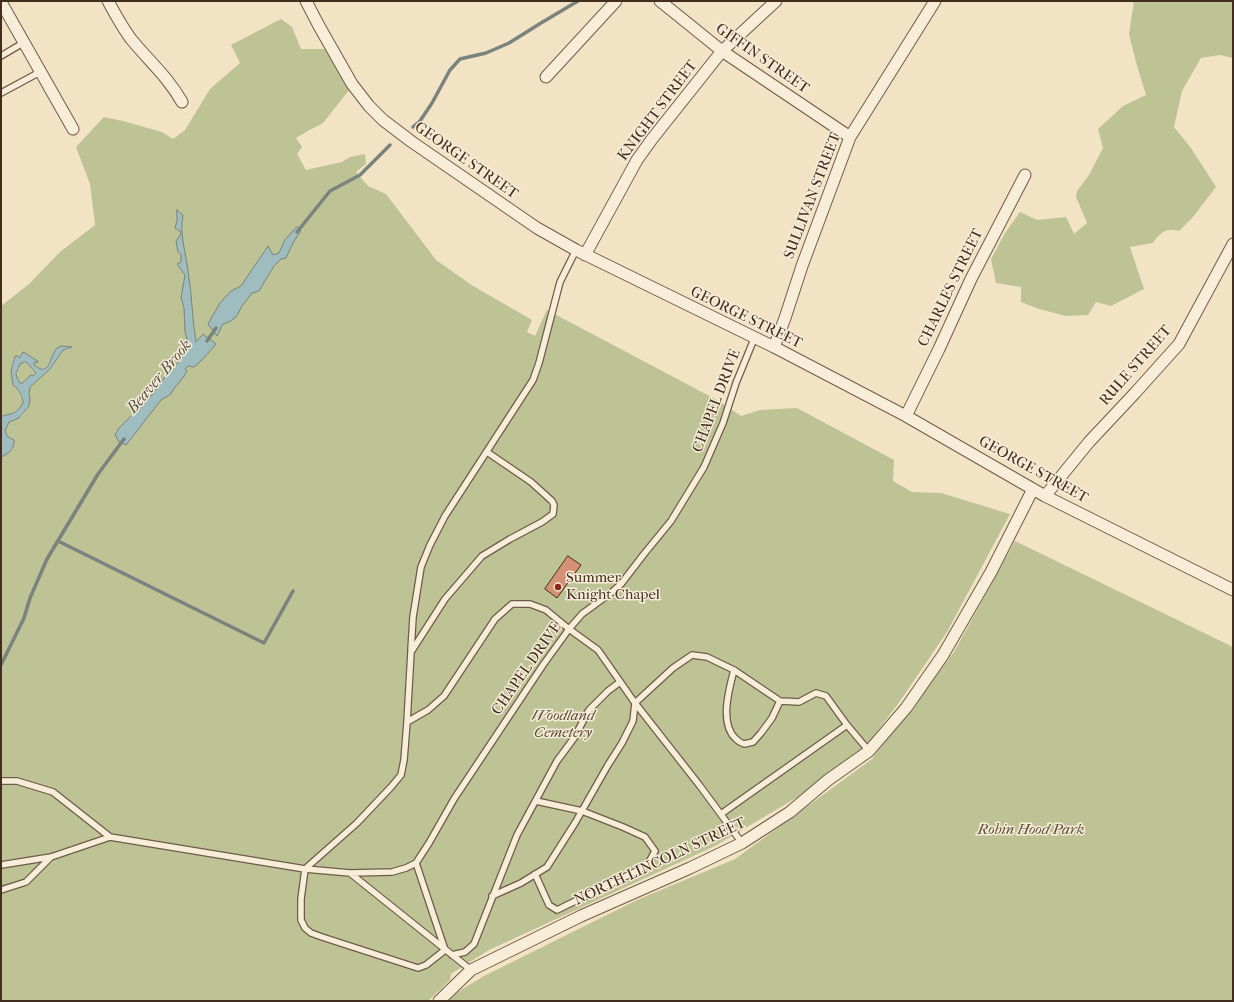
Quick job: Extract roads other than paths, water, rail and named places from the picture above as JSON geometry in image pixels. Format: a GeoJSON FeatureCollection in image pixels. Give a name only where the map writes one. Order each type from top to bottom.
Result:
{"type":"FeatureCollection","features":[{"type":"Feature","properties":{"kind":"street"},"geometry":{"type":"LineString","coordinates":[[108,1],[130,38],[169,81],[182,102]]}},
{"type":"Feature","properties":{"kind":"street","name":"GEORGE STREET"},"geometry":{"type":"LineString","coordinates":[[306,1],[352,84],[369,106],[383,120],[412,142],[537,228],[581,252],[774,348],[906,416],[1045,496],[1233,590]]}},
{"type":"Feature","properties":{"kind":"street"},"geometry":{"type":"LineString","coordinates":[[546,77],[616,1]]}},
{"type":"Feature","properties":{"kind":"street","name":"GIFFIN STREET"},"geometry":{"type":"LineString","coordinates":[[660,1],[722,51],[850,137]]}},
{"type":"Feature","properties":{"kind":"street","name":"KNIGHT STREET"},"geometry":{"type":"LineString","coordinates":[[581,252],[637,160],[652,139],[722,51],[776,1]]}},
{"type":"Feature","properties":{"kind":"street","name":"SULLIVAN STREET"},"geometry":{"type":"LineString","coordinates":[[774,348],[820,215],[850,137],[935,1]]}},
{"type":"Feature","properties":{"kind":"street"},"geometry":{"type":"LineString","coordinates":[[1,2],[73,129]]}},
{"type":"Feature","properties":{"kind":"street","name":"CHARLES STREET"},"geometry":{"type":"LineString","coordinates":[[906,416],[971,279],[1025,175]]}},
{"type":"Feature","properties":{"kind":"street","name":"RULE STREET"},"geometry":{"type":"LineString","coordinates":[[1045,496],[1088,442],[1135,393],[1178,344],[1233,244]]}},
{"type":"Feature","properties":{"kind":"street","name":"NORTH LINCOLN STREET"},"geometry":{"type":"LineString","coordinates":[[439,1001],[471,970],[581,916],[690,868],[742,843],[790,812],[828,780],[869,750],[906,708],[943,655],[991,572],[1033,489]]}},
{"type":"Feature","properties":{"kind":"lane"},"geometry":{"type":"LineString","coordinates":[[1,56],[23,43]]}},
{"type":"Feature","properties":{"kind":"lane"},"geometry":{"type":"LineString","coordinates":[[1,93],[40,72]]}},
{"type":"Feature","properties":{"kind":"lane"},"geometry":{"type":"LineString","coordinates":[[445,950],[426,965],[418,968],[311,933],[305,928],[301,920],[305,869],[357,824],[391,788],[401,775],[408,722],[413,617],[421,567],[430,545],[445,516],[533,380],[539,363],[560,282],[581,252]]}},
{"type":"Feature","properties":{"kind":"lane","name":"CHAPEL DRIVE"},"geometry":{"type":"LineString","coordinates":[[416,863],[454,799],[543,664],[568,629],[582,614],[621,584],[671,521],[704,467],[723,423],[736,383],[754,338]]}},
{"type":"Feature","properties":{"kind":"lane"},"geometry":{"type":"LineString","coordinates":[[411,652],[445,599],[482,556],[542,522],[552,514],[554,505],[552,501],[531,482],[487,452]]}},
{"type":"Feature","properties":{"kind":"lane"},"geometry":{"type":"LineString","coordinates":[[408,722],[428,710],[444,696],[495,619],[512,604],[530,604],[546,610],[568,629],[598,650],[620,682],[742,843]]}},
{"type":"Feature","properties":{"kind":"lane"},"geometry":{"type":"LineString","coordinates":[[492,896],[521,883],[548,867],[622,743],[633,721],[636,703],[673,668],[692,655],[708,657],[734,670],[780,701],[799,702],[816,693],[826,696],[847,725],[869,750]]}},
{"type":"Feature","properties":{"kind":"lane"},"geometry":{"type":"LineString","coordinates":[[734,670],[727,695],[727,719],[729,730],[736,740],[744,744],[753,742],[772,718],[780,701]]}},
{"type":"Feature","properties":{"kind":"lane"},"geometry":{"type":"LineString","coordinates":[[452,955],[465,952],[474,944],[517,835],[557,761],[574,738],[589,710],[608,691],[620,682]]}},
{"type":"Feature","properties":{"kind":"lane"},"geometry":{"type":"LineString","coordinates":[[721,814],[847,725]]}},
{"type":"Feature","properties":{"kind":"lane"},"geometry":{"type":"LineString","coordinates":[[1,781],[18,781],[54,792],[110,837]]}},
{"type":"Feature","properties":{"kind":"lane"},"geometry":{"type":"LineString","coordinates":[[536,801],[582,811],[623,827],[645,837],[655,850],[647,866],[557,910],[549,905],[536,874]]}},
{"type":"Feature","properties":{"kind":"lane"},"geometry":{"type":"LineString","coordinates":[[1,865],[51,857],[110,837],[305,869],[350,873],[392,872],[416,863],[445,950]]}},
{"type":"Feature","properties":{"kind":"lane"},"geometry":{"type":"LineString","coordinates":[[1,890],[26,882],[51,857]]}},
{"type":"Feature","properties":{"kind":"lane"},"geometry":{"type":"LineString","coordinates":[[350,873],[471,970]]}},
{"type":"Feature","properties":{"kind":"water"},"geometry":{"type":"Polygon","coordinates":[[[177,210],[183,215],[182,236],[196,342],[203,334],[216,344],[194,367],[188,366],[185,369],[187,371],[171,394],[161,400],[126,445],[119,442],[115,435],[119,428],[152,395],[164,378],[181,359],[187,348],[184,308],[181,298],[185,275],[177,264],[181,262],[181,255],[178,252],[176,241],[181,234],[180,231],[175,228],[177,221],[177,210]]]}},
{"type":"Feature","properties":{"kind":"water"},"geometry":{"type":"Polygon","coordinates":[[[297,227],[301,230],[286,258],[281,259],[274,266],[259,291],[252,293],[236,317],[223,324],[217,336],[208,324],[220,303],[231,291],[241,286],[268,246],[273,255],[279,253],[285,240],[297,227]]]}},
{"type":"Feature","properties":{"kind":"water"},"geometry":{"type":"Polygon","coordinates":[[[62,346],[72,347],[63,350],[50,369],[30,387],[29,406],[19,418],[9,422],[5,431],[7,436],[14,440],[12,449],[1,457],[1,417],[15,413],[23,403],[20,393],[13,385],[11,371],[15,356],[20,358],[23,352],[38,361],[37,363],[34,363],[34,365],[43,369],[48,365],[56,349],[62,346]],[[26,362],[20,364],[16,374],[21,384],[31,375],[33,376],[36,373],[26,362]]]}},
{"type":"Feature","properties":{"kind":"waterway","name":"Beaver Brook"},"geometry":{"type":"LineString","coordinates":[[413,127],[420,121],[432,103],[450,70],[460,59],[486,53],[509,43],[578,1]]}},
{"type":"Feature","properties":{"kind":"waterway","name":"Beaver Brook"},"geometry":{"type":"LineString","coordinates":[[297,232],[330,191],[360,175],[390,145]]}},
{"type":"Feature","properties":{"kind":"waterway","name":"Beaver Brook"},"geometry":{"type":"LineString","coordinates":[[207,341],[216,328]]}},
{"type":"Feature","properties":{"kind":"waterway","name":"Beaver Brook"},"geometry":{"type":"LineString","coordinates":[[1,665],[24,618],[30,598],[47,559],[98,474],[124,439]]}},
{"type":"Feature","properties":{"kind":"waterway"},"geometry":{"type":"LineString","coordinates":[[58,541],[264,643],[293,591]]}},
{"type":"Feature","properties":{"kind":"place","name":"Summer Knight Chapel"},"geometry":{"type":"Point","coordinates":[558,587]}},
{"type":"Feature","properties":{"kind":"park label","name":"Woodland Cemetery"},"geometry":{"type":"Point","coordinates":[563,724]}},
{"type":"Feature","properties":{"kind":"park label","name":"Robin Hood Park"},"geometry":{"type":"Point","coordinates":[1031,830]}}]}
